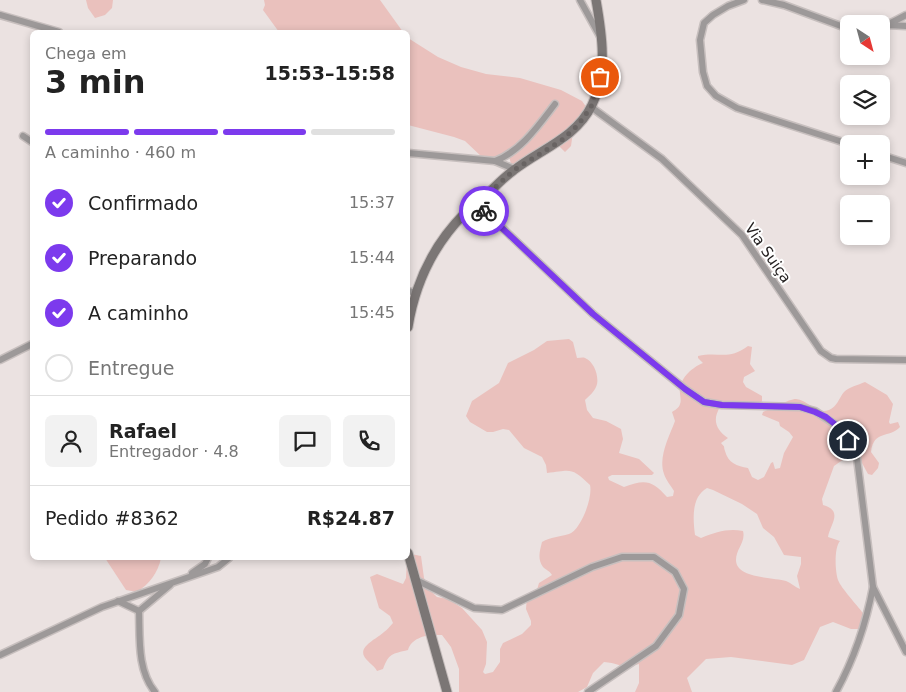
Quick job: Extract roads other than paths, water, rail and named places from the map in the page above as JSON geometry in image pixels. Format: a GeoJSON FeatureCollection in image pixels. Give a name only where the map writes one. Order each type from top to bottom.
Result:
{"type":"FeatureCollection","features":[{"type":"Feature","properties":{"kind":"main road"},"geometry":{"type":"LineString","coordinates":[[410,309],[412,292],[443,239],[467,211],[514,170],[562,140],[578,125],[591,107],[600,77],[602,41],[596,0]]}},
{"type":"Feature","properties":{"kind":"main road"},"geometry":{"type":"LineString","coordinates":[[410,560],[448,692]]}},
{"type":"Feature","properties":{"kind":"street"},"geometry":{"type":"LineString","coordinates":[[580,0],[602,41]]}},
{"type":"Feature","properties":{"kind":"street"},"geometry":{"type":"LineString","coordinates":[[744,0],[713,14],[704,23],[700,40],[703,72],[707,86],[716,96],[737,108],[840,141]]}},
{"type":"Feature","properties":{"kind":"street"},"geometry":{"type":"LineString","coordinates":[[762,0],[784,5],[840,26]]}},
{"type":"Feature","properties":{"kind":"street"},"geometry":{"type":"LineString","coordinates":[[0,15],[52,30]]}},
{"type":"Feature","properties":{"kind":"street"},"geometry":{"type":"LineString","coordinates":[[890,23],[906,15]]}},
{"type":"Feature","properties":{"kind":"street"},"geometry":{"type":"LineString","coordinates":[[890,26],[906,26]]}},
{"type":"Feature","properties":{"kind":"street"},"geometry":{"type":"LineString","coordinates":[[495,161],[506,156],[530,136],[555,104]]}},
{"type":"Feature","properties":{"kind":"street","name":"Via Suiça"},"geometry":{"type":"LineString","coordinates":[[591,107],[662,159],[742,235],[821,351],[836,359],[906,360]]}},
{"type":"Feature","properties":{"kind":"street"},"geometry":{"type":"LineString","coordinates":[[23,136],[30,141]]}},
{"type":"Feature","properties":{"kind":"street"},"geometry":{"type":"LineString","coordinates":[[410,153],[495,161],[514,170]]}},
{"type":"Feature","properties":{"kind":"street"},"geometry":{"type":"LineString","coordinates":[[890,158],[906,163]]}},
{"type":"Feature","properties":{"kind":"street"},"geometry":{"type":"LineString","coordinates":[[477,204],[593,314],[685,389],[704,402],[722,405],[800,407],[815,412],[836,425],[848,440],[856,458],[873,587],[867,617],[844,677],[836,692]]}},
{"type":"Feature","properties":{"kind":"street"},"geometry":{"type":"LineString","coordinates":[[0,360],[30,345]]}},
{"type":"Feature","properties":{"kind":"street"},"geometry":{"type":"LineString","coordinates":[[416,580],[474,608],[502,610],[592,567],[622,557],[654,557],[675,572],[684,589],[679,615],[656,646],[588,692]]}},
{"type":"Feature","properties":{"kind":"street"},"geometry":{"type":"LineString","coordinates":[[187,577],[205,564],[207,560]]}},
{"type":"Feature","properties":{"kind":"street"},"geometry":{"type":"LineString","coordinates":[[0,655],[102,607],[218,567],[226,560]]}},
{"type":"Feature","properties":{"kind":"street"},"geometry":{"type":"LineString","coordinates":[[139,611],[174,582]]}},
{"type":"Feature","properties":{"kind":"street"},"geometry":{"type":"LineString","coordinates":[[873,587],[906,652]]}},
{"type":"Feature","properties":{"kind":"street"},"geometry":{"type":"LineString","coordinates":[[118,601],[139,611]]}},
{"type":"Feature","properties":{"kind":"street"},"geometry":{"type":"LineString","coordinates":[[139,611],[142,661],[151,687],[155,692]]}}]}
